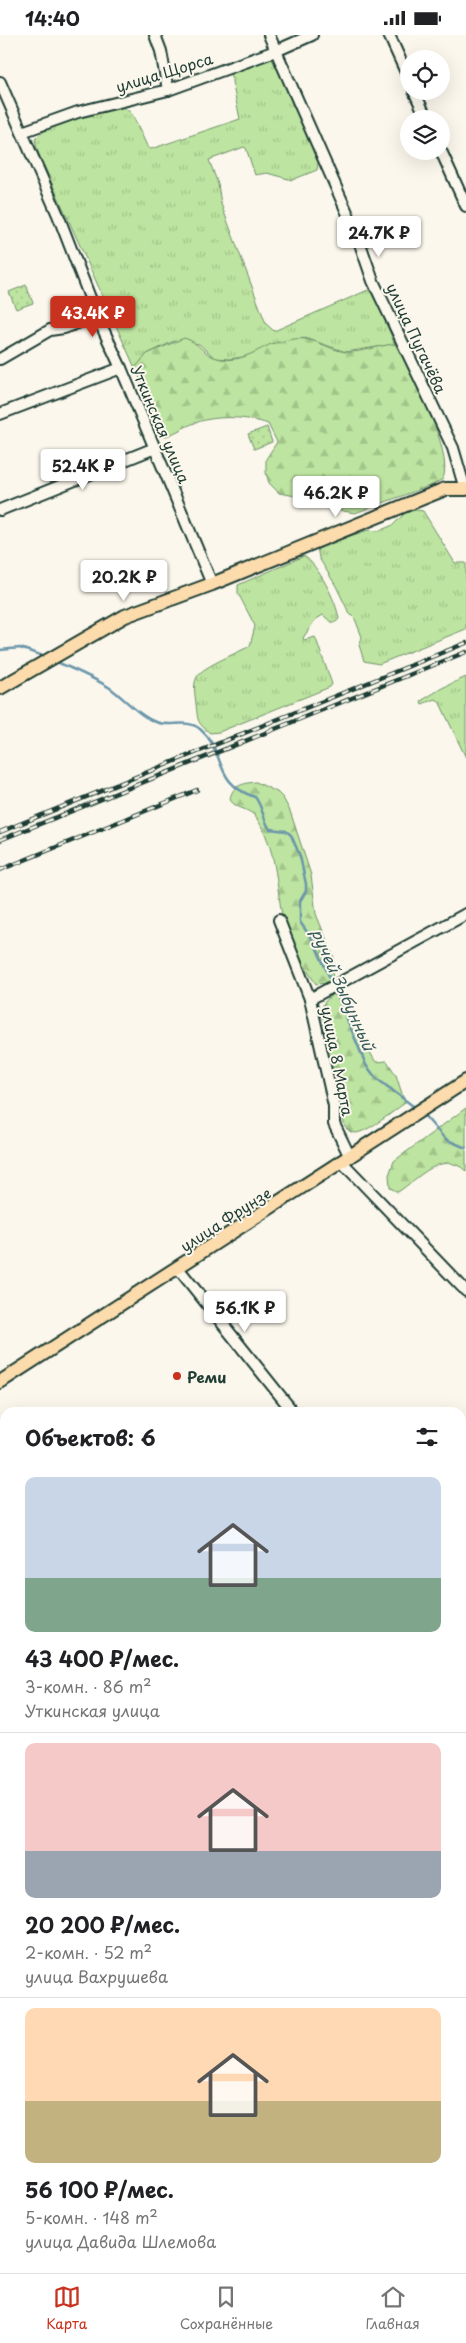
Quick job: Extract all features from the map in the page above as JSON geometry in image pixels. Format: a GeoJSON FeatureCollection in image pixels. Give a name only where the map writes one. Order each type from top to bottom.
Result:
{"type":"FeatureCollection","features":[{"type":"Feature","properties":{"kind":"main road"},"geometry":{"type":"LineString","coordinates":[[0,688],[125,616],[212,584],[445,489],[466,489]]}},
{"type":"Feature","properties":{"kind":"main road","name":"улица Фрунзе"},"geometry":{"type":"LineString","coordinates":[[0,1382],[466,1081]]}},
{"type":"Feature","properties":{"kind":"street"},"geometry":{"type":"LineString","coordinates":[[155,35],[168,90]]}},
{"type":"Feature","properties":{"kind":"street","name":"улица Пугачёва"},"geometry":{"type":"LineString","coordinates":[[269,35],[278,50],[357,235],[373,281],[453,448],[466,489]]}},
{"type":"Feature","properties":{"kind":"street","name":"улица Щорса"},"geometry":{"type":"LineString","coordinates":[[22,132],[78,112],[168,90],[278,50],[312,35]]}},
{"type":"Feature","properties":{"kind":"street"},"geometry":{"type":"LineString","coordinates":[[389,35],[400,59]]}},
{"type":"Feature","properties":{"kind":"street","name":"Уткинская улица"},"geometry":{"type":"LineString","coordinates":[[0,82],[58,215],[97,316],[121,368],[212,584]]}},
{"type":"Feature","properties":{"kind":"street"},"geometry":{"type":"LineString","coordinates":[[445,160],[466,206]]}},
{"type":"Feature","properties":{"kind":"street"},"geometry":{"type":"LineString","coordinates":[[0,359],[50,330],[64,328],[97,316]]}},
{"type":"Feature","properties":{"kind":"street"},"geometry":{"type":"LineString","coordinates":[[0,414],[121,368]]}},
{"type":"Feature","properties":{"kind":"street"},"geometry":{"type":"LineString","coordinates":[[0,510],[155,448]]}},
{"type":"Feature","properties":{"kind":"street","name":"улица 8 Марта"},"geometry":{"type":"LineString","coordinates":[[310,999],[466,914]]}},
{"type":"Feature","properties":{"kind":"street","name":"улица 8 Марта"},"geometry":{"type":"LineString","coordinates":[[279,920],[310,999],[334,1106],[334,1124],[346,1159],[466,1291]]}},
{"type":"Feature","properties":{"kind":"street"},"geometry":{"type":"LineString","coordinates":[[178,1268],[289,1407]]}},
{"type":"Feature","properties":{"kind":"green space"},"geometry":{"type":"Polygon","coordinates":[[[270,57],[275,58],[279,63],[318,163],[317,170],[292,180],[267,173],[255,175],[244,147],[209,160],[218,184],[221,204],[266,324],[274,331],[368,290],[373,293],[395,344],[346,352],[305,338],[271,345],[243,357],[229,359],[215,358],[199,344],[174,341],[147,354],[135,368],[37,150],[35,139],[64,121],[123,106],[132,114],[148,148],[151,149],[240,119],[230,72],[270,57]]]}},
{"type":"Feature","properties":{"kind":"green space"},"geometry":{"type":"Polygon","coordinates":[[[26,285],[33,303],[16,309],[9,292],[26,285]]]}},
{"type":"Feature","properties":{"kind":"green space"},"geometry":{"type":"Polygon","coordinates":[[[184,338],[194,342],[208,354],[224,359],[252,354],[271,344],[294,339],[308,339],[346,352],[395,344],[411,373],[437,431],[445,466],[443,479],[432,485],[355,513],[343,511],[313,499],[279,493],[269,483],[266,473],[266,459],[277,442],[268,424],[240,418],[210,419],[188,426],[168,436],[159,436],[142,383],[135,368],[147,354],[184,338]]]}},
{"type":"Feature","properties":{"kind":"green space"},"geometry":{"type":"Polygon","coordinates":[[[267,427],[272,442],[254,449],[248,434],[267,427]]]}},
{"type":"Feature","properties":{"kind":"green space"},"geometry":{"type":"Polygon","coordinates":[[[407,511],[423,511],[455,563],[466,563],[466,629],[379,664],[364,661],[359,645],[362,637],[355,619],[349,613],[336,586],[319,558],[317,547],[368,530],[379,531],[393,525],[407,511]]]}},
{"type":"Feature","properties":{"kind":"green space"},"geometry":{"type":"Polygon","coordinates":[[[304,556],[321,575],[331,594],[339,619],[336,622],[331,622],[323,615],[315,620],[303,638],[304,640],[315,637],[332,684],[330,687],[219,732],[210,733],[202,726],[198,717],[194,688],[195,681],[203,670],[250,646],[255,626],[238,593],[238,585],[304,556]]]}},
{"type":"Feature","properties":{"kind":"green space"},"geometry":{"type":"Polygon","coordinates":[[[466,677],[466,758],[439,701],[435,699],[422,704],[421,701],[442,688],[466,677]]]}},
{"type":"Feature","properties":{"kind":"green space"},"geometry":{"type":"Polygon","coordinates":[[[256,782],[277,792],[283,798],[290,811],[311,875],[316,914],[334,958],[332,979],[326,983],[316,984],[287,932],[282,915],[272,853],[263,830],[254,815],[236,806],[230,800],[235,788],[247,783],[256,782]]]}},
{"type":"Feature","properties":{"kind":"green space"},"geometry":{"type":"Polygon","coordinates":[[[332,994],[340,998],[375,1061],[387,1061],[396,1075],[405,1103],[373,1125],[355,1133],[345,1127],[325,1040],[323,1004],[332,994]]]}},
{"type":"Feature","properties":{"kind":"green space"},"geometry":{"type":"Polygon","coordinates":[[[466,1108],[466,1171],[457,1165],[448,1163],[439,1165],[431,1168],[398,1192],[390,1188],[389,1175],[394,1161],[466,1108]]]}},
{"type":"Feature","properties":{"kind":"waterway","name":"ручей Зыбунный"},"geometry":{"type":"LineString","coordinates":[[0,650],[20,648],[46,657]]}},
{"type":"Feature","properties":{"kind":"waterway","name":"ручей Зыбунный"},"geometry":{"type":"LineString","coordinates":[[55,661],[110,688],[150,720],[161,724],[190,724],[200,729],[208,738],[232,784],[241,791],[255,797],[270,829],[286,831],[291,835],[300,856],[306,884],[306,891],[300,901],[300,922],[314,942],[333,985]]}},
{"type":"Feature","properties":{"kind":"waterway","name":"ручей Зыбунный"},"geometry":{"type":"LineString","coordinates":[[335,990],[366,1065],[376,1078],[417,1109]]}},
{"type":"Feature","properties":{"kind":"waterway","name":"ручей Зыбунный"},"geometry":{"type":"LineString","coordinates":[[423,1114],[445,1139],[466,1148]]}},
{"type":"Feature","properties":{"kind":"railway"},"geometry":{"type":"LineString","coordinates":[[0,832],[466,643]]}},
{"type":"Feature","properties":{"kind":"railway"},"geometry":{"type":"LineString","coordinates":[[0,840],[466,652]]}},
{"type":"Feature","properties":{"kind":"railway"},"geometry":{"type":"LineString","coordinates":[[0,870],[197,790]]}},
{"type":"Feature","properties":{"kind":"place","name":"Реми"},"geometry":{"type":"Point","coordinates":[177,1376]}}]}
